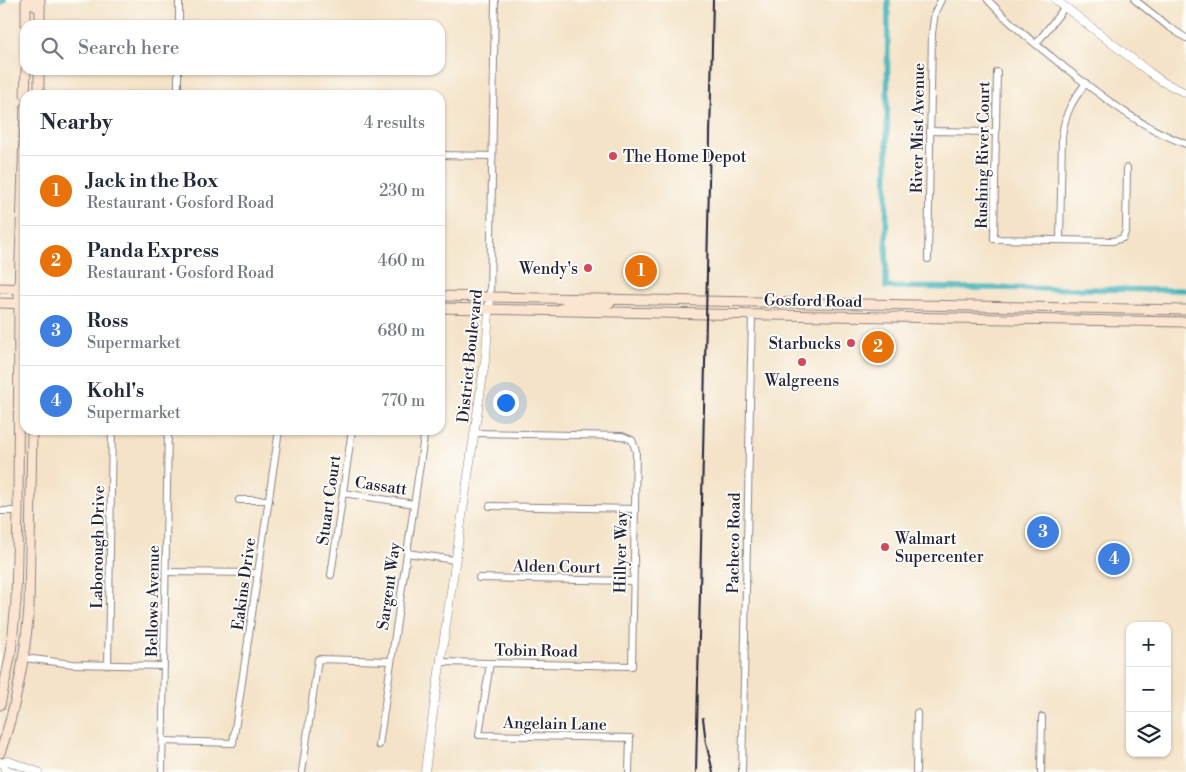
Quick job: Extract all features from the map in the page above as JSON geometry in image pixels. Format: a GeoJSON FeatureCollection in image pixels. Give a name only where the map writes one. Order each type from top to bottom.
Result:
{"type":"FeatureCollection","features":[{"type":"Feature","properties":{"kind":"main road"},"geometry":{"type":"LineString","coordinates":[[30,1],[34,6],[40,4],[40,20]]}},
{"type":"Feature","properties":{"kind":"main road"},"geometry":{"type":"LineString","coordinates":[[27,20],[30,1]]}},
{"type":"Feature","properties":{"kind":"main road"},"geometry":{"type":"LineString","coordinates":[[26,75],[26,90]]}},
{"type":"Feature","properties":{"kind":"main road"},"geometry":{"type":"LineString","coordinates":[[39,75],[39,90]]}},
{"type":"Feature","properties":{"kind":"main road"},"geometry":{"type":"LineString","coordinates":[[0,288],[20,289]]}},
{"type":"Feature","properties":{"kind":"main road","name":"Gosford Road"},"geometry":{"type":"LineString","coordinates":[[445,296],[1186,310]]}},
{"type":"Feature","properties":{"kind":"main road"},"geometry":{"type":"LineString","coordinates":[[555,311],[570,305],[604,305],[613,298]]}},
{"type":"Feature","properties":{"kind":"main road"},"geometry":{"type":"LineString","coordinates":[[614,312],[619,306],[656,306],[667,300]]}},
{"type":"Feature","properties":{"kind":"main road"},"geometry":{"type":"LineString","coordinates":[[711,313],[726,307],[747,306],[755,302]]}},
{"type":"Feature","properties":{"kind":"main road"},"geometry":{"type":"LineString","coordinates":[[0,303],[20,304]]}},
{"type":"Feature","properties":{"kind":"main road"},"geometry":{"type":"LineString","coordinates":[[752,314],[756,310],[763,308],[788,308],[804,303]]}},
{"type":"Feature","properties":{"kind":"main road","name":"Gosford Road"},"geometry":{"type":"LineString","coordinates":[[445,308],[1186,322]]}},
{"type":"Feature","properties":{"kind":"main road"},"geometry":{"type":"LineString","coordinates":[[0,705],[14,627],[20,408]]}},
{"type":"Feature","properties":{"kind":"main road"},"geometry":{"type":"LineString","coordinates":[[0,752],[17,696],[24,658],[29,608],[32,435]]}},
{"type":"Feature","properties":{"kind":"street"},"geometry":{"type":"LineString","coordinates":[[179,0],[179,20]]}},
{"type":"Feature","properties":{"kind":"street","name":"District Boulevard"},"geometry":{"type":"LineString","coordinates":[[425,772],[486,354],[490,308],[495,0]]}},
{"type":"Feature","properties":{"kind":"street","name":"River Mist Avenue"},"geometry":{"type":"LineString","coordinates":[[928,259],[932,33],[935,12],[940,0]]}},
{"type":"Feature","properties":{"kind":"street"},"geometry":{"type":"LineString","coordinates":[[988,0],[1014,26],[1110,103],[1133,118],[1186,144]]}},
{"type":"Feature","properties":{"kind":"street"},"geometry":{"type":"LineString","coordinates":[[1056,0],[1149,72],[1186,93]]}},
{"type":"Feature","properties":{"kind":"street"},"geometry":{"type":"LineString","coordinates":[[1135,0],[1186,38]]}},
{"type":"Feature","properties":{"kind":"street"},"geometry":{"type":"LineString","coordinates":[[1036,44],[1065,7]]}},
{"type":"Feature","properties":{"kind":"street","name":"Rushing River Court"},"geometry":{"type":"LineString","coordinates":[[997,72],[994,239],[1060,240]]}},
{"type":"Feature","properties":{"kind":"street"},"geometry":{"type":"LineString","coordinates":[[178,75],[178,90]]}},
{"type":"Feature","properties":{"kind":"street"},"geometry":{"type":"LineString","coordinates":[[1086,83],[1069,107],[1063,125],[1060,240],[1113,241],[1123,238],[1126,230],[1127,168]]}},
{"type":"Feature","properties":{"kind":"street"},"geometry":{"type":"LineString","coordinates":[[930,131],[996,132]]}},
{"type":"Feature","properties":{"kind":"street"},"geometry":{"type":"LineString","coordinates":[[445,155],[492,156]]}},
{"type":"Feature","properties":{"kind":"street","name":"Pacheco Road"},"geometry":{"type":"LineString","coordinates":[[742,772],[752,314]]}},
{"type":"Feature","properties":{"kind":"street","name":"Hillyer Way"},"geometry":{"type":"LineString","coordinates":[[474,433],[622,436],[632,440],[636,451],[632,666]]}},
{"type":"Feature","properties":{"kind":"street","name":"Laborough Drive"},"geometry":{"type":"LineString","coordinates":[[108,664],[112,435]]}},
{"type":"Feature","properties":{"kind":"street","name":"Bellows Avenue"},"geometry":{"type":"LineString","coordinates":[[162,772],[168,435]]}},
{"type":"Feature","properties":{"kind":"street","name":"Eakins Drive"},"geometry":{"type":"LineString","coordinates":[[163,741],[233,742],[278,435]]}},
{"type":"Feature","properties":{"kind":"street","name":"Stuart Court"},"geometry":{"type":"LineString","coordinates":[[331,575],[351,435]]}},
{"type":"Feature","properties":{"kind":"street","name":"Sargent Way"},"geometry":{"type":"LineString","coordinates":[[379,745],[424,435]]}},
{"type":"Feature","properties":{"kind":"street","name":"Cassatt"},"geometry":{"type":"LineString","coordinates":[[343,493],[414,504]]}},
{"type":"Feature","properties":{"kind":"street"},"geometry":{"type":"LineString","coordinates":[[239,500],[269,500]]}},
{"type":"Feature","properties":{"kind":"street"},"geometry":{"type":"LineString","coordinates":[[490,506],[635,509]]}},
{"type":"Feature","properties":{"kind":"street"},"geometry":{"type":"LineString","coordinates":[[0,511],[18,511]]}},
{"type":"Feature","properties":{"kind":"street"},"geometry":{"type":"LineString","coordinates":[[407,553],[455,560]]}},
{"type":"Feature","properties":{"kind":"street"},"geometry":{"type":"LineString","coordinates":[[166,572],[258,574]]}},
{"type":"Feature","properties":{"kind":"street","name":"Alden Court"},"geometry":{"type":"LineString","coordinates":[[479,578],[633,581]]}},
{"type":"Feature","properties":{"kind":"street"},"geometry":{"type":"LineString","coordinates":[[24,658],[62,663],[164,666]]}},
{"type":"Feature","properties":{"kind":"street"},"geometry":{"type":"LineString","coordinates":[[302,772],[318,659],[391,661]]}},
{"type":"Feature","properties":{"kind":"street","name":"Tobin Road"},"geometry":{"type":"LineString","coordinates":[[440,662],[632,666]]}},
{"type":"Feature","properties":{"kind":"street","name":"Angelain Lane"},"geometry":{"type":"LineString","coordinates":[[490,663],[479,735],[630,738],[630,772]]}},
{"type":"Feature","properties":{"kind":"street"},"geometry":{"type":"LineString","coordinates":[[916,772],[917,713]]}},
{"type":"Feature","properties":{"kind":"street"},"geometry":{"type":"LineString","coordinates":[[1041,772],[1042,717]]}},
{"type":"Feature","properties":{"kind":"street"},"geometry":{"type":"LineString","coordinates":[[12,772],[5,769],[1,762],[8,761],[38,772]]}},
{"type":"Feature","properties":{"kind":"waterway"},"geometry":{"type":"LineString","coordinates":[[0,4],[4,0]]}},
{"type":"Feature","properties":{"kind":"waterway"},"geometry":{"type":"LineString","coordinates":[[888,0],[886,287],[1186,290]]}},
{"type":"Feature","properties":{"kind":"railway"},"geometry":{"type":"LineString","coordinates":[[696,772],[713,0]]}},
{"type":"Feature","properties":{"kind":"railway"},"geometry":{"type":"LineString","coordinates":[[703,718],[706,743],[713,772]]}},
{"type":"Feature","properties":{"kind":"place","name":"The Home Depot"},"geometry":{"type":"Point","coordinates":[613,156]}},
{"type":"Feature","properties":{"kind":"place","name":"Wendy's"},"geometry":{"type":"Point","coordinates":[588,268]}},
{"type":"Feature","properties":{"kind":"place","name":"Jack in the Box"},"geometry":{"type":"Point","coordinates":[641,271]}},
{"type":"Feature","properties":{"kind":"place","name":"Starbucks"},"geometry":{"type":"Point","coordinates":[851,343]}},
{"type":"Feature","properties":{"kind":"place","name":"Panda Express"},"geometry":{"type":"Point","coordinates":[878,347]}},
{"type":"Feature","properties":{"kind":"place","name":"Walgreens"},"geometry":{"type":"Point","coordinates":[802,362]}},
{"type":"Feature","properties":{"kind":"place","name":"Ross"},"geometry":{"type":"Point","coordinates":[1043,532]}},
{"type":"Feature","properties":{"kind":"place","name":"Walmart Supercenter"},"geometry":{"type":"Point","coordinates":[885,547]}},
{"type":"Feature","properties":{"kind":"place","name":"Kohl's"},"geometry":{"type":"Point","coordinates":[1114,559]}}]}
